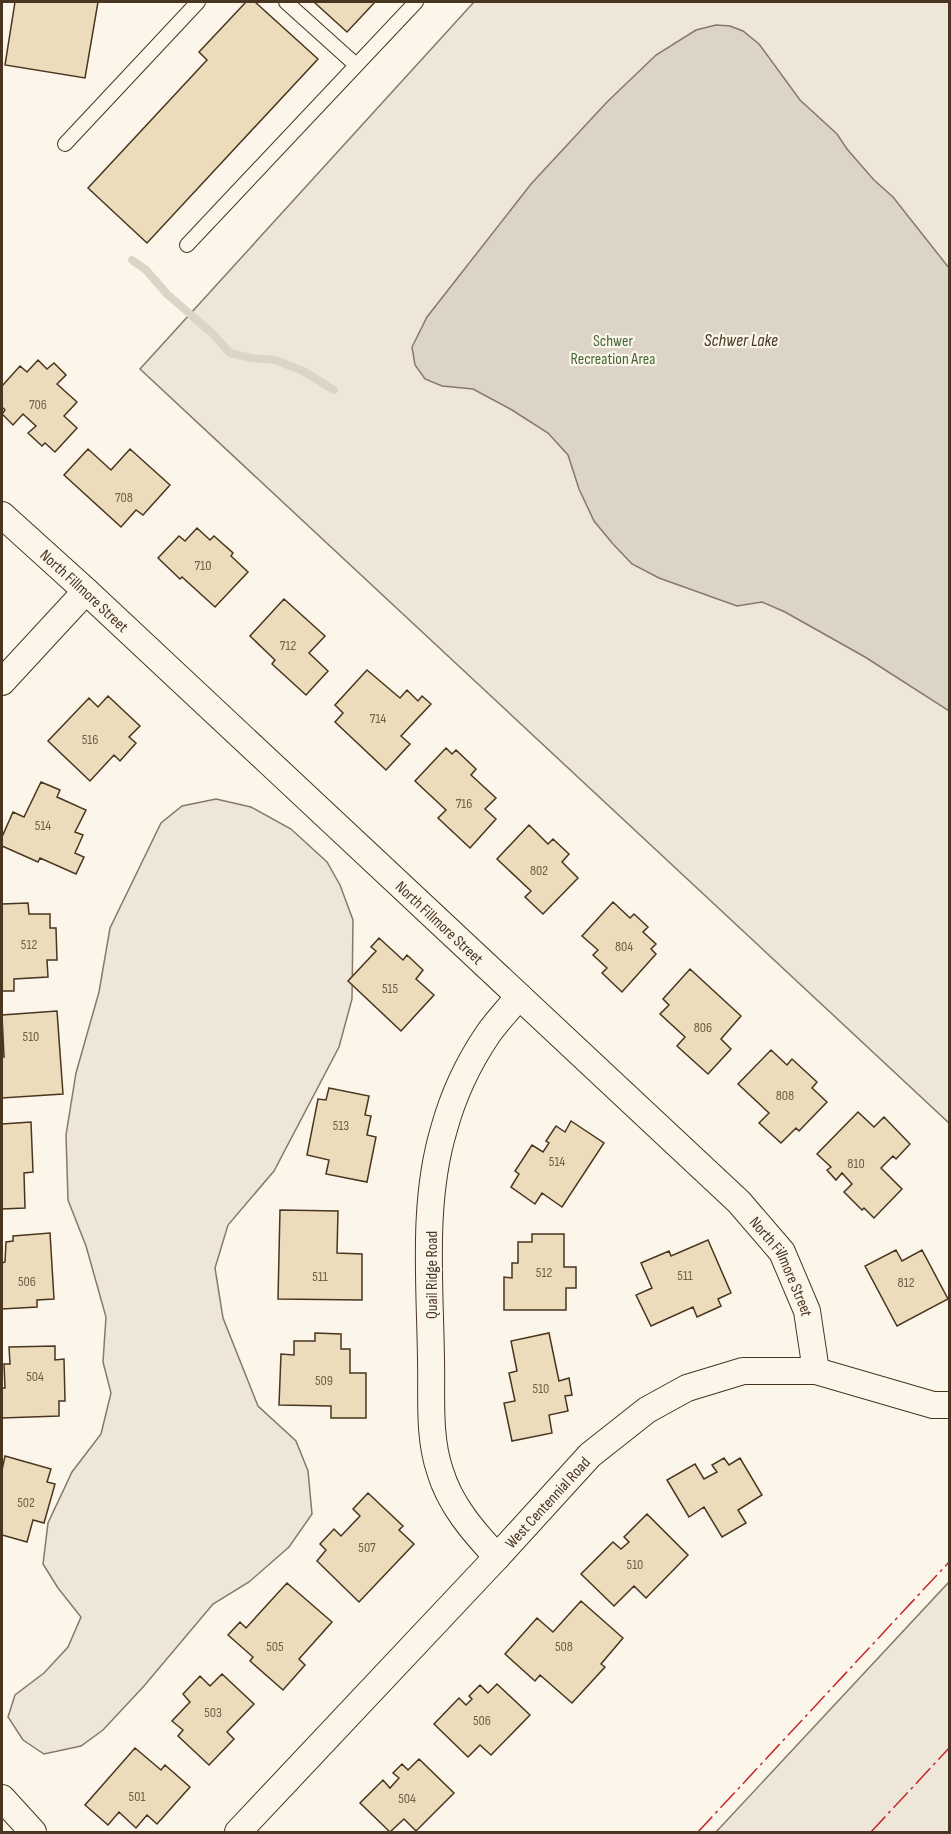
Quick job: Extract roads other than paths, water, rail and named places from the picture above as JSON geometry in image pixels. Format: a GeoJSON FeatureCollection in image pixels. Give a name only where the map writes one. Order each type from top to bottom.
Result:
{"type":"FeatureCollection","features":[{"type":"Feature","properties":{"kind":"street","name":"North Fillmore Street"},"geometry":{"type":"LineString","coordinates":[[2,516],[86,591],[739,1202],[782,1252],[807,1311],[816,1371]]}},
{"type":"Feature","properties":{"kind":"street"},"geometry":{"type":"LineString","coordinates":[[2,682],[86,591]]}},
{"type":"Feature","properties":{"kind":"street","name":"Quail Ridge Road"},"geometry":{"type":"LineString","coordinates":[[497,1557],[469,1527],[447,1492],[435,1450],[430,1281],[431,1197],[436,1160],[455,1096],[488,1034],[519,996]]}},
{"type":"Feature","properties":{"kind":"street","name":"West Centennial Road"},"geometry":{"type":"LineString","coordinates":[[238,1833],[590,1455],[647,1410],[687,1388],[743,1371],[816,1371],[933,1405],[950,1405]]}},
{"type":"Feature","properties":{"kind":"street"},"geometry":{"type":"LineString","coordinates":[[2,1798],[33,1833]]}},
{"type":"Feature","properties":{"kind":"lane"},"geometry":{"type":"LineString","coordinates":[[65,144],[198,2]]}},
{"type":"Feature","properties":{"kind":"lane"},"geometry":{"type":"LineString","coordinates":[[286,2],[356,65]]}},
{"type":"Feature","properties":{"kind":"lane"},"geometry":{"type":"LineString","coordinates":[[187,246],[416,2]]}},
{"type":"Feature","properties":{"kind":"water","name":"Schwer Lake"},"geometry":{"type":"Polygon","coordinates":[[[716,25],[730,26],[743,31],[759,44],[800,100],[837,134],[874,180],[893,197],[949,268],[949,711],[865,657],[785,612],[762,602],[737,606],[659,578],[632,564],[594,521],[579,489],[568,455],[548,433],[473,389],[442,386],[425,379],[415,365],[412,347],[427,317],[531,184],[607,102],[656,55],[696,30],[716,25]]]}},
{"type":"Feature","properties":{"kind":"waterway"},"geometry":{"type":"LineString","coordinates":[[132,260],[146,270],[167,294],[214,335],[230,353],[275,360],[303,371],[334,390]]}},
{"type":"Feature","properties":{"kind":"park label","name":"Schwer Recreation Area"},"geometry":{"type":"Point","coordinates":[613,349]}}]}
